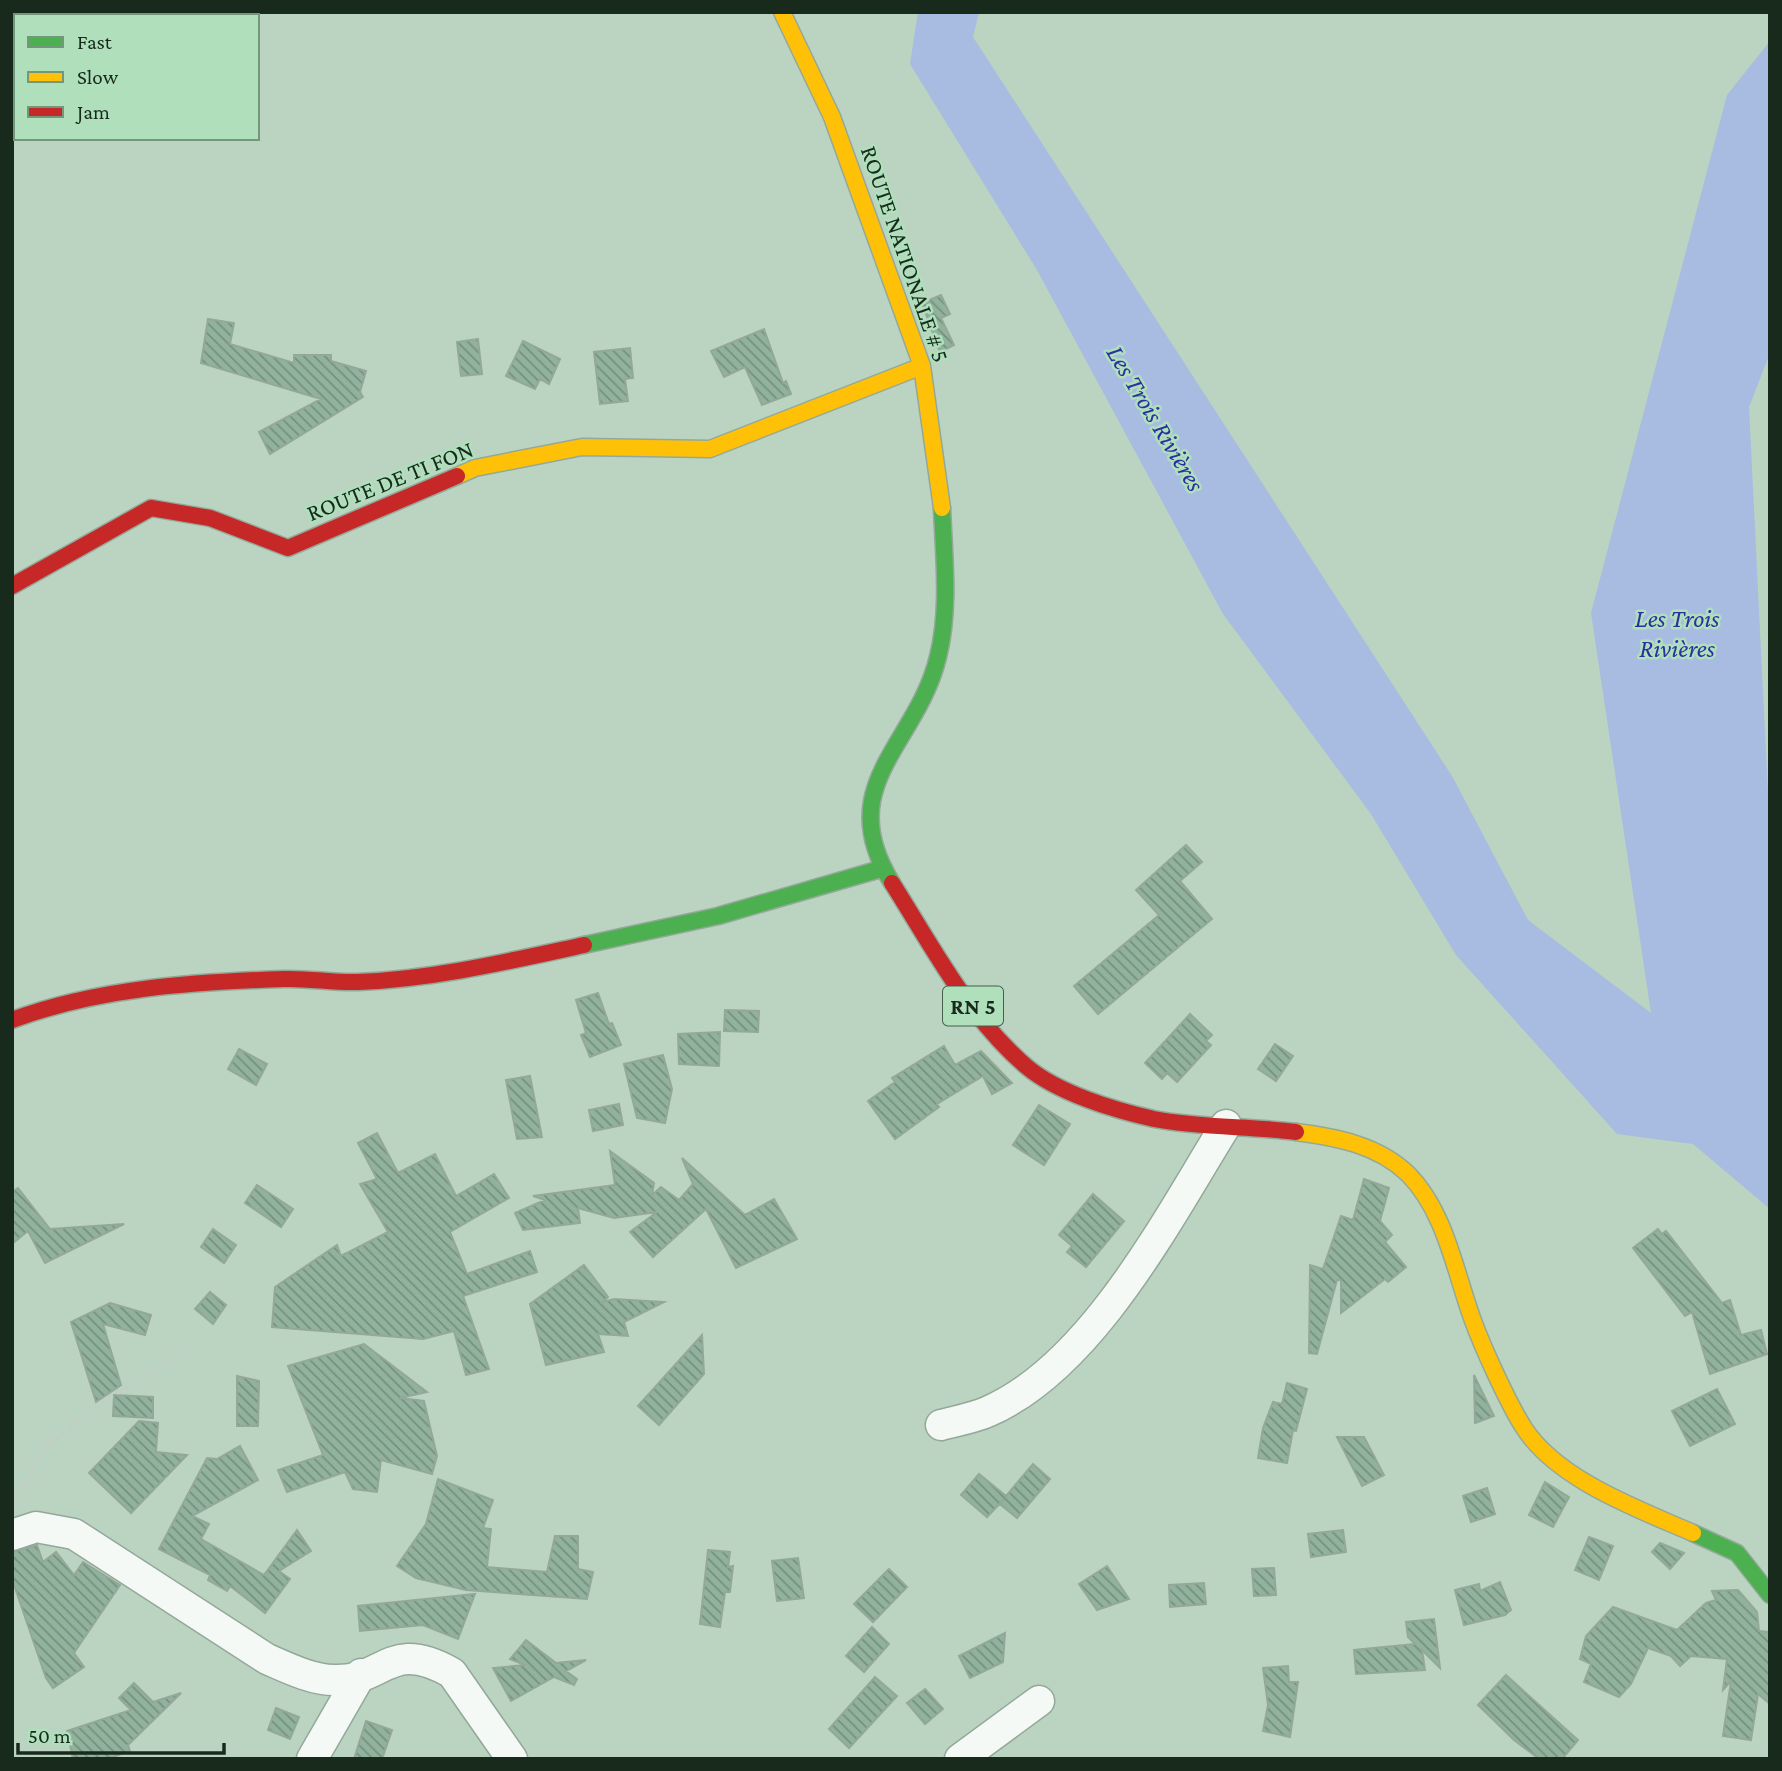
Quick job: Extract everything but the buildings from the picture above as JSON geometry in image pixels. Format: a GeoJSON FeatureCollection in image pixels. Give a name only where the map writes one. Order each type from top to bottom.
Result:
{"type":"FeatureCollection","features":[{"type":"Feature","properties":{"kind":"main road","name":"ROUTE NATIONALE # 5"},"geometry":{"type":"LineString","coordinates":[[782,12],[832,117],[922,366],[941,490],[946,596],[938,658],[924,695],[874,791],[869,819],[873,847],[950,976],[990,1029],[1028,1068],[1082,1098],[1156,1119],[1328,1136],[1371,1148],[1408,1174],[1435,1211],[1474,1322],[1525,1429],[1568,1472],[1643,1511],[1737,1553],[1770,1595]]}},
{"type":"Feature","properties":{"kind":"main road","name":"ROUTE DE TI FON"},"geometry":{"type":"LineString","coordinates":[[12,586],[151,508],[210,518],[288,548],[475,468],[582,447],[710,449],[922,366]]}},
{"type":"Feature","properties":{"kind":"main road"},"geometry":{"type":"LineString","coordinates":[[12,1020],[44,1008],[110,992],[285,979],[356,982],[399,979],[522,958],[779,901],[884,868]]}},
{"type":"Feature","properties":{"kind":"street"},"geometry":{"type":"LineString","coordinates":[[941,1425],[986,1412],[1020,1394],[1077,1345],[1126,1286],[1226,1125]]}},
{"type":"Feature","properties":{"kind":"street"},"geometry":{"type":"LineString","coordinates":[[12,1535],[36,1527],[74,1534],[267,1660],[333,1681],[361,1674],[401,1658],[419,1658],[438,1664],[452,1673],[512,1759]]}},
{"type":"Feature","properties":{"kind":"street"},"geometry":{"type":"LineString","coordinates":[[312,1759],[361,1674]]}},
{"type":"Feature","properties":{"kind":"street"},"geometry":{"type":"LineString","coordinates":[[960,1759],[1039,1701]]}},
{"type":"Feature","properties":{"kind":"path"},"geometry":{"type":"LineString","coordinates":[[12,1495],[20,1496],[44,1448],[113,1395],[190,1346]]}},
{"type":"Feature","properties":{"kind":"water","name":"Les Trois Rivières"},"geometry":{"type":"Polygon","coordinates":[[[918,12],[979,12],[973,37],[1452,776],[1528,920],[1651,1013],[1591,613],[1727,95],[1770,41],[1770,353],[1749,407],[1770,835],[1770,1209],[1693,1144],[1617,1134],[1456,955],[1371,814],[1223,614],[1037,270],[910,64],[918,12]]]}},
{"type":"Feature","properties":{"kind":"traffic: fast"},"geometry":{"type":"LineString","coordinates":[[892,883],[876,849],[870,819],[874,792],[884,766],[927,688],[938,657],[945,602],[942,508]]}},
{"type":"Feature","properties":{"kind":"traffic: fast"},"geometry":{"type":"LineString","coordinates":[[584,945],[718,916],[884,868]]}},
{"type":"Feature","properties":{"kind":"traffic: fast"},"geometry":{"type":"LineString","coordinates":[[1693,1533],[1737,1553],[1770,1595]]}},
{"type":"Feature","properties":{"kind":"traffic: slow"},"geometry":{"type":"LineString","coordinates":[[782,12],[832,117],[922,366],[942,508]]}},
{"type":"Feature","properties":{"kind":"traffic: slow"},"geometry":{"type":"LineString","coordinates":[[457,476],[475,468],[582,447],[710,449],[922,366]]}},
{"type":"Feature","properties":{"kind":"traffic: slow"},"geometry":{"type":"LineString","coordinates":[[1296,1132],[1341,1140],[1370,1149],[1408,1174],[1421,1189],[1440,1223],[1476,1330],[1503,1390],[1524,1428],[1557,1463],[1578,1478],[1624,1503],[1693,1533]]}},
{"type":"Feature","properties":{"kind":"traffic: jam"},"geometry":{"type":"LineString","coordinates":[[12,586],[151,508],[210,518],[288,548],[457,476]]}},
{"type":"Feature","properties":{"kind":"traffic: jam"},"geometry":{"type":"LineString","coordinates":[[892,883],[969,1004],[1006,1048],[1027,1067],[1054,1085],[1122,1111],[1154,1119],[1296,1132]]}},
{"type":"Feature","properties":{"kind":"traffic: jam"},"geometry":{"type":"LineString","coordinates":[[12,1020],[78,1001],[146,989],[284,979],[349,982],[386,980],[472,968],[584,945]]}}]}
